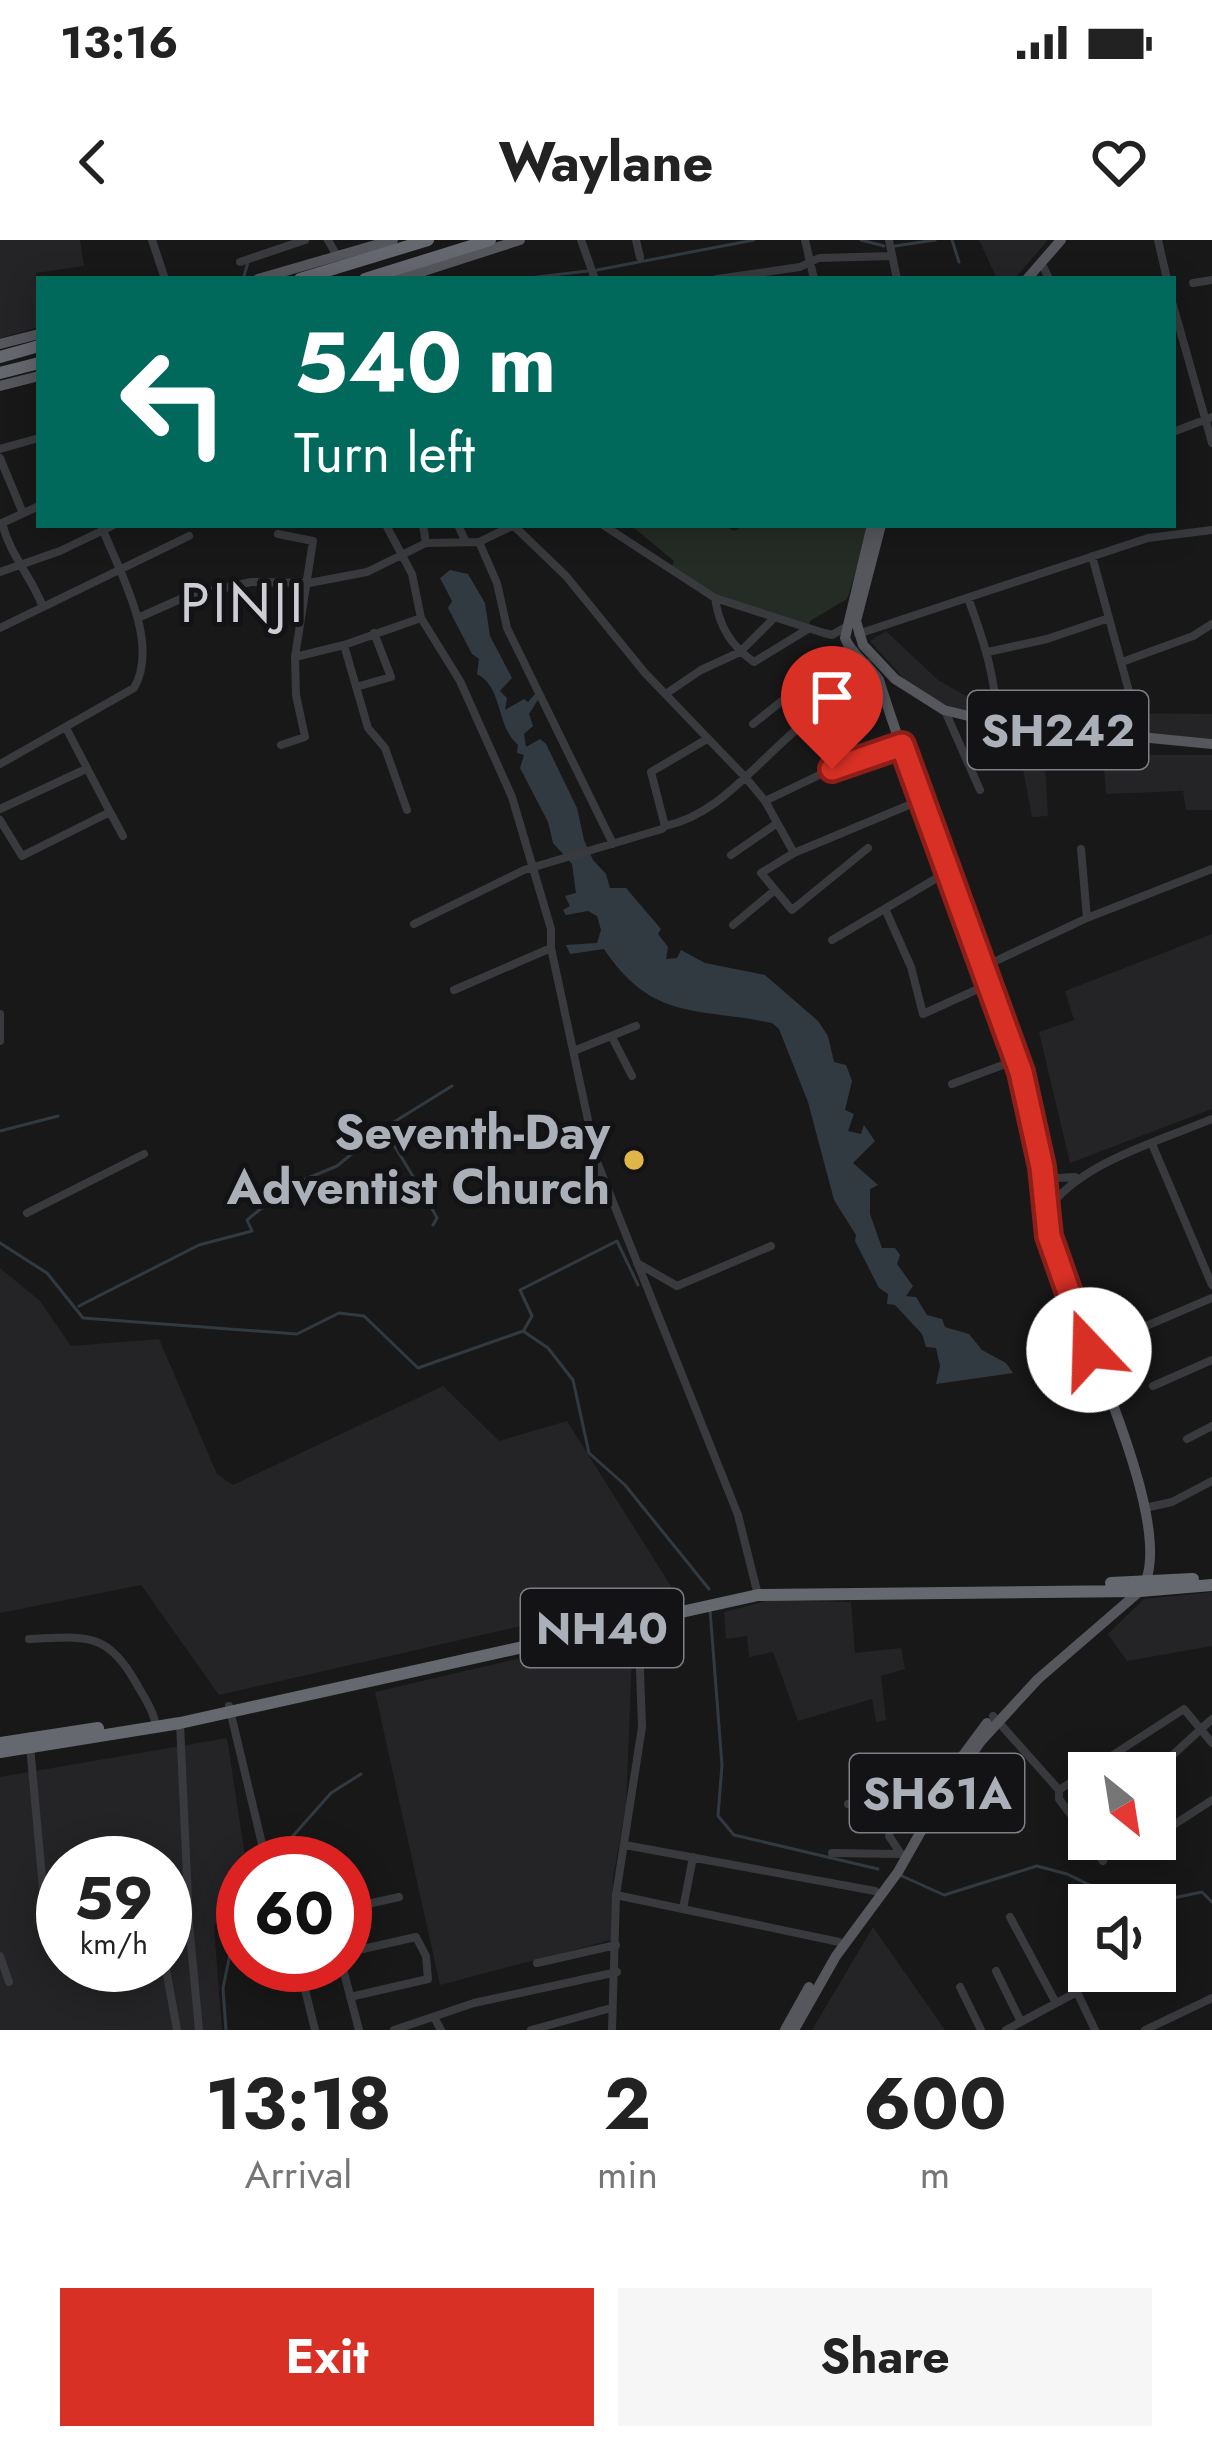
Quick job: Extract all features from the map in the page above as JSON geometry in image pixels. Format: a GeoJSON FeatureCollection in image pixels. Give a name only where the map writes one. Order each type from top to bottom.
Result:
{"type":"FeatureCollection","features":[{"type":"Feature","properties":{"kind":"highway"},"geometry":{"type":"LineString","coordinates":[[310,276],[428,240]]}},
{"type":"Feature","properties":{"kind":"highway"},"geometry":{"type":"LineString","coordinates":[[375,276],[490,240]]}},
{"type":"Feature","properties":{"kind":"highway"},"geometry":{"type":"LineString","coordinates":[[0,357],[36,347]]}},
{"type":"Feature","properties":{"kind":"highway"},"geometry":{"type":"LineString","coordinates":[[0,373],[36,364]]}},
{"type":"Feature","properties":{"kind":"highway","name":"NH40"},"geometry":{"type":"LineString","coordinates":[[0,1748],[229,1709],[757,1591],[1212,1582]]}},
{"type":"Feature","properties":{"kind":"highway","name":"NH40"},"geometry":{"type":"LineString","coordinates":[[156,1723],[180,1723],[229,1709]]}},
{"type":"Feature","properties":{"kind":"main road"},"geometry":{"type":"LineString","coordinates":[[268,276],[393,240]]}},
{"type":"Feature","properties":{"kind":"main road"},"geometry":{"type":"LineString","coordinates":[[408,276],[520,240]]}},
{"type":"Feature","properties":{"kind":"main road"},"geometry":{"type":"LineString","coordinates":[[1027,276],[1057,240]]}},
{"type":"Feature","properties":{"kind":"main road"},"geometry":{"type":"LineString","coordinates":[[0,344],[36,335]]}},
{"type":"Feature","properties":{"kind":"main road"},"geometry":{"type":"LineString","coordinates":[[0,386],[36,377]]}},
{"type":"Feature","properties":{"kind":"main road"},"geometry":{"type":"LineString","coordinates":[[794,2027],[836,1956],[995,1719],[1138,1586],[1151,1556],[1134,1457],[1089,1350],[1045,1214],[1032,1109],[1016,1060],[879,680],[868,662],[849,647],[844,628],[875,528]]}},
{"type":"Feature","properties":{"kind":"main road"},"geometry":{"type":"LineString","coordinates":[[875,528],[856,622],[857,634],[910,690],[887,705]]}},
{"type":"Feature","properties":{"kind":"main road","name":"SH242"},"geometry":{"type":"LineString","coordinates":[[910,690],[944,710],[997,723],[1212,744]]}},
{"type":"Feature","properties":{"kind":"main road","name":"SH61A"},"geometry":{"type":"LineString","coordinates":[[794,2027],[839,1942],[890,1876],[946,1779],[995,1719]]}},
{"type":"Feature","properties":{"kind":"street"},"geometry":{"type":"LineString","coordinates":[[152,240],[164,276]]}},
{"type":"Feature","properties":{"kind":"street"},"geometry":{"type":"LineString","coordinates":[[240,262],[305,240]]}},
{"type":"Feature","properties":{"kind":"street"},"geometry":{"type":"LineString","coordinates":[[328,240],[338,256]]}},
{"type":"Feature","properties":{"kind":"street"},"geometry":{"type":"LineString","coordinates":[[580,240],[594,276]]}},
{"type":"Feature","properties":{"kind":"street"},"geometry":{"type":"LineString","coordinates":[[636,240],[640,257]]}},
{"type":"Feature","properties":{"kind":"street"},"geometry":{"type":"LineString","coordinates":[[805,240],[813,276]]}},
{"type":"Feature","properties":{"kind":"street"},"geometry":{"type":"LineString","coordinates":[[889,240],[896,276]]}},
{"type":"Feature","properties":{"kind":"street"},"geometry":{"type":"LineString","coordinates":[[1166,276],[1159,242],[1175,240]]}},
{"type":"Feature","properties":{"kind":"street"},"geometry":{"type":"LineString","coordinates":[[734,276],[819,258],[891,256]]}},
{"type":"Feature","properties":{"kind":"street"},"geometry":{"type":"LineString","coordinates":[[1044,268],[1048,276]]}},
{"type":"Feature","properties":{"kind":"street"},"geometry":{"type":"LineString","coordinates":[[1193,283],[1212,280]]}},
{"type":"Feature","properties":{"kind":"street"},"geometry":{"type":"LineString","coordinates":[[1176,315],[1212,443]]}},
{"type":"Feature","properties":{"kind":"street"},"geometry":{"type":"LineString","coordinates":[[1176,431],[1208,418]]}},
{"type":"Feature","properties":{"kind":"street"},"geometry":{"type":"LineString","coordinates":[[0,448],[36,440]]}},
{"type":"Feature","properties":{"kind":"street"},"geometry":{"type":"LineString","coordinates":[[0,458],[22,511]]}},
{"type":"Feature","properties":{"kind":"street"},"geometry":{"type":"LineString","coordinates":[[36,507],[2,525],[22,566],[30,572],[43,607]]}},
{"type":"Feature","properties":{"kind":"street"},"geometry":{"type":"LineString","coordinates":[[0,572],[102,528],[140,617],[141,676],[134,688],[0,764]]}},
{"type":"Feature","properties":{"kind":"street"},"geometry":{"type":"LineString","coordinates":[[387,528],[412,574],[421,618],[460,681],[512,797],[551,928],[551,948],[597,1162],[738,1515],[757,1591]]}},
{"type":"Feature","properties":{"kind":"street"},"geometry":{"type":"LineString","coordinates":[[423,528],[426,544]]}},
{"type":"Feature","properties":{"kind":"street"},"geometry":{"type":"LineString","coordinates":[[459,528],[465,540]]}},
{"type":"Feature","properties":{"kind":"street"},"geometry":{"type":"LineString","coordinates":[[140,617],[185,597],[251,582],[309,583],[368,572],[426,544],[478,542],[507,528]]}},
{"type":"Feature","properties":{"kind":"street"},"geometry":{"type":"LineString","coordinates":[[516,528],[566,576],[645,673],[746,778],[765,801],[794,853]]}},
{"type":"Feature","properties":{"kind":"street"},"geometry":{"type":"LineString","coordinates":[[608,528],[715,598],[809,629],[832,634],[844,628]]}},
{"type":"Feature","properties":{"kind":"street"},"geometry":{"type":"LineString","coordinates":[[857,634],[1148,538],[1212,530]]}},
{"type":"Feature","properties":{"kind":"street"},"geometry":{"type":"LineString","coordinates":[[278,534],[313,541],[296,657],[296,694],[305,737],[280,745]]}},
{"type":"Feature","properties":{"kind":"street"},"geometry":{"type":"LineString","coordinates":[[0,628],[189,536]]}},
{"type":"Feature","properties":{"kind":"street"},"geometry":{"type":"LineString","coordinates":[[478,542],[496,583],[507,628],[614,844]]}},
{"type":"Feature","properties":{"kind":"street"},"geometry":{"type":"LineString","coordinates":[[1091,556],[1142,739]]}},
{"type":"Feature","properties":{"kind":"street"},"geometry":{"type":"LineString","coordinates":[[715,598],[718,619],[740,652],[754,662],[809,629]]}},
{"type":"Feature","properties":{"kind":"street"},"geometry":{"type":"LineString","coordinates":[[968,598],[988,652],[997,692],[997,723]]}},
{"type":"Feature","properties":{"kind":"street"},"geometry":{"type":"LineString","coordinates":[[296,657],[421,618]]}},
{"type":"Feature","properties":{"kind":"street"},"geometry":{"type":"LineString","coordinates":[[988,652],[1048,639],[1109,618]]}},
{"type":"Feature","properties":{"kind":"street"},"geometry":{"type":"LineString","coordinates":[[667,693],[740,652],[773,619]]}},
{"type":"Feature","properties":{"kind":"street"},"geometry":{"type":"LineString","coordinates":[[1122,662],[1212,624]]}},
{"type":"Feature","properties":{"kind":"street"},"geometry":{"type":"LineString","coordinates":[[356,687],[391,677],[374,633]]}},
{"type":"Feature","properties":{"kind":"street"},"geometry":{"type":"LineString","coordinates":[[344,645],[368,728],[386,748],[407,810]]}},
{"type":"Feature","properties":{"kind":"street"},"geometry":{"type":"LineString","coordinates":[[753,724],[849,647]]}},
{"type":"Feature","properties":{"kind":"street"},"geometry":{"type":"LineString","coordinates":[[414,924],[477,890],[704,810],[824,708],[868,662]]}},
{"type":"Feature","properties":{"kind":"street"},"geometry":{"type":"LineString","coordinates":[[824,708],[860,758]]}},
{"type":"Feature","properties":{"kind":"street"},"geometry":{"type":"LineString","coordinates":[[944,710],[980,790]]}},
{"type":"Feature","properties":{"kind":"street"},"geometry":{"type":"LineString","coordinates":[[66,728],[123,836]]}},
{"type":"Feature","properties":{"kind":"street"},"geometry":{"type":"LineString","coordinates":[[665,826],[651,772],[707,739]]}},
{"type":"Feature","properties":{"kind":"street"},"geometry":{"type":"LineString","coordinates":[[765,801],[860,758],[902,745]]}},
{"type":"Feature","properties":{"kind":"street"},"geometry":{"type":"LineString","coordinates":[[0,809],[86,769]]}},
{"type":"Feature","properties":{"kind":"street"},"geometry":{"type":"LineString","coordinates":[[868,848],[792,910],[761,873],[794,853],[923,800]]}},
{"type":"Feature","properties":{"kind":"street"},"geometry":{"type":"LineString","coordinates":[[0,820],[22,856],[110,812]]}},
{"type":"Feature","properties":{"kind":"street"},"geometry":{"type":"LineString","coordinates":[[731,855],[776,824]]}},
{"type":"Feature","properties":{"kind":"street"},"geometry":{"type":"LineString","coordinates":[[1081,849],[1087,918]]}},
{"type":"Feature","properties":{"kind":"street"},"geometry":{"type":"LineString","coordinates":[[983,967],[1087,918],[1212,869]]}},
{"type":"Feature","properties":{"kind":"street"},"geometry":{"type":"LineString","coordinates":[[832,940],[949,871]]}},
{"type":"Feature","properties":{"kind":"street"},"geometry":{"type":"LineString","coordinates":[[733,925],[775,890]]}},
{"type":"Feature","properties":{"kind":"street"},"geometry":{"type":"LineString","coordinates":[[886,911],[911,967],[923,1014],[989,984]]}},
{"type":"Feature","properties":{"kind":"street"},"geometry":{"type":"LineString","coordinates":[[454,990],[551,948]]}},
{"type":"Feature","properties":{"kind":"street"},"geometry":{"type":"LineString","coordinates":[[0,1014],[0,1041]]}},
{"type":"Feature","properties":{"kind":"street"},"geometry":{"type":"LineString","coordinates":[[576,1050],[637,1026]]}},
{"type":"Feature","properties":{"kind":"street"},"geometry":{"type":"LineString","coordinates":[[612,1036],[632,1076]]}},
{"type":"Feature","properties":{"kind":"street"},"geometry":{"type":"LineString","coordinates":[[952,1084],[1016,1060]]}},
{"type":"Feature","properties":{"kind":"street"},"geometry":{"type":"LineString","coordinates":[[1045,1214],[1083,1176],[1212,1119]]}},
{"type":"Feature","properties":{"kind":"street"},"geometry":{"type":"LineString","coordinates":[[1152,1144],[1212,1285]]}},
{"type":"Feature","properties":{"kind":"street"},"geometry":{"type":"LineString","coordinates":[[27,1213],[144,1154]]}},
{"type":"Feature","properties":{"kind":"street"},"geometry":{"type":"LineString","coordinates":[[1042,1167],[1057,1178],[1083,1176]]}},
{"type":"Feature","properties":{"kind":"street"},"geometry":{"type":"LineString","coordinates":[[636,1263],[677,1286],[771,1246]]}},
{"type":"Feature","properties":{"kind":"street"},"geometry":{"type":"LineString","coordinates":[[1089,1350],[1212,1298]]}},
{"type":"Feature","properties":{"kind":"street"},"geometry":{"type":"LineString","coordinates":[[1153,1385],[1212,1360]]}},
{"type":"Feature","properties":{"kind":"street"},"geometry":{"type":"LineString","coordinates":[[1186,1439],[1212,1426]]}},
{"type":"Feature","properties":{"kind":"street"},"geometry":{"type":"LineString","coordinates":[[1145,1508],[1172,1502],[1212,1481]]}},
{"type":"Feature","properties":{"kind":"street"},"geometry":{"type":"LineString","coordinates":[[623,2030],[613,2026],[611,2008],[616,1895],[642,1727],[638,1617]]}},
{"type":"Feature","properties":{"kind":"street"},"geometry":{"type":"LineString","coordinates":[[29,1639],[79,1637],[110,1646],[121,1655],[156,1723]]}},
{"type":"Feature","properties":{"kind":"street"},"geometry":{"type":"LineString","coordinates":[[229,1709],[260,1836]]}},
{"type":"Feature","properties":{"kind":"street"},"geometry":{"type":"LineString","coordinates":[[1123,1752],[1184,1709],[1212,1742]]}},
{"type":"Feature","properties":{"kind":"street"},"geometry":{"type":"LineString","coordinates":[[995,1719],[1059,1790],[1068,1811]]}},
{"type":"Feature","properties":{"kind":"street"},"geometry":{"type":"LineString","coordinates":[[1174,1752],[1212,1719]]}},
{"type":"Feature","properties":{"kind":"street"},"geometry":{"type":"LineString","coordinates":[[180,1723],[189,1923],[200,2030]]}},
{"type":"Feature","properties":{"kind":"street"},"geometry":{"type":"LineString","coordinates":[[30,1743],[38,1836]]}},
{"type":"Feature","properties":{"kind":"street"},"geometry":{"type":"LineString","coordinates":[[901,1854],[889,1836],[909,1766]]}},
{"type":"Feature","properties":{"kind":"street"},"geometry":{"type":"LineString","coordinates":[[1059,1790],[1068,1785]]}},
{"type":"Feature","properties":{"kind":"street"},"geometry":{"type":"LineString","coordinates":[[1176,1822],[1212,1800]]}},
{"type":"Feature","properties":{"kind":"street"},"geometry":{"type":"LineString","coordinates":[[848,1804],[899,1802]]}},
{"type":"Feature","properties":{"kind":"street"},"geometry":{"type":"LineString","coordinates":[[625,1845],[875,1891]]}},
{"type":"Feature","properties":{"kind":"street"},"geometry":{"type":"LineString","coordinates":[[832,1853],[901,1854]]}},
{"type":"Feature","properties":{"kind":"street"},"geometry":{"type":"LineString","coordinates":[[683,1909],[693,1857]]}},
{"type":"Feature","properties":{"kind":"street"},"geometry":{"type":"LineString","coordinates":[[616,1895],[839,1942]]}},
{"type":"Feature","properties":{"kind":"street"},"geometry":{"type":"LineString","coordinates":[[372,1903],[399,1897]]}},
{"type":"Feature","properties":{"kind":"street"},"geometry":{"type":"LineString","coordinates":[[1010,1917],[1056,2003]]}},
{"type":"Feature","properties":{"kind":"street"},"geometry":{"type":"LineString","coordinates":[[372,1947],[416,1937],[426,1956],[428,1979],[372,1992]]}},
{"type":"Feature","properties":{"kind":"street"},"geometry":{"type":"LineString","coordinates":[[537,1963],[616,1945]]}},
{"type":"Feature","properties":{"kind":"street"},"geometry":{"type":"LineString","coordinates":[[0,1956],[9,1982]]}},
{"type":"Feature","properties":{"kind":"street"},"geometry":{"type":"LineString","coordinates":[[996,1971],[1021,2022]]}},
{"type":"Feature","properties":{"kind":"street"},"geometry":{"type":"LineString","coordinates":[[394,2030],[474,2003],[616,1972]]}},
{"type":"Feature","properties":{"kind":"street"},"geometry":{"type":"LineString","coordinates":[[960,1987],[981,2030]]}},
{"type":"Feature","properties":{"kind":"street"},"geometry":{"type":"LineString","coordinates":[[170,1992],[177,2030]]}},
{"type":"Feature","properties":{"kind":"street"},"geometry":{"type":"LineString","coordinates":[[306,1992],[315,2030]]}},
{"type":"Feature","properties":{"kind":"street"},"geometry":{"type":"LineString","coordinates":[[349,1992],[359,2030]]}},
{"type":"Feature","properties":{"kind":"street"},"geometry":{"type":"LineString","coordinates":[[350,1997],[372,1992]]}},
{"type":"Feature","properties":{"kind":"street"},"geometry":{"type":"LineString","coordinates":[[1006,2030],[1077,1992],[1095,2030]]}},
{"type":"Feature","properties":{"kind":"street"},"geometry":{"type":"LineString","coordinates":[[1145,2030],[1212,1998]]}},
{"type":"Feature","properties":{"kind":"street"},"geometry":{"type":"LineString","coordinates":[[531,2030],[611,2008]]}},
{"type":"Feature","properties":{"kind":"street"},"geometry":{"type":"LineString","coordinates":[[436,2019],[441,2030]]}},
{"type":"Feature","properties":{"kind":"shaded area"},"geometry":{"type":"Polygon","coordinates":[[[0,240],[80,240],[84,266],[36,273],[36,328],[0,338],[0,240]]]}},
{"type":"Feature","properties":{"kind":"shaded area"},"geometry":{"type":"Polygon","coordinates":[[[979,240],[1048,240],[1017,276],[996,276],[979,240]]]}},
{"type":"Feature","properties":{"kind":"shaded area"},"geometry":{"type":"Polygon","coordinates":[[[634,528],[869,530],[847,599],[810,621],[808,628],[706,591],[672,566],[674,561],[634,528]]]}},
{"type":"Feature","properties":{"kind":"shaded area"},"geometry":{"type":"Polygon","coordinates":[[[450,570],[468,574],[485,603],[490,636],[512,678],[500,691],[507,698],[505,710],[524,699],[528,702],[535,694],[539,698],[529,714],[533,726],[524,734],[526,747],[540,739],[546,744],[577,808],[584,840],[610,888],[626,888],[661,929],[658,934],[668,947],[666,959],[677,958],[681,950],[705,963],[765,975],[818,1021],[828,1036],[834,1062],[846,1065],[852,1081],[845,1110],[854,1114],[848,1131],[861,1134],[864,1125],[875,1141],[853,1163],[878,1185],[870,1189],[870,1214],[882,1248],[895,1248],[900,1255],[897,1264],[913,1286],[906,1296],[916,1297],[927,1315],[942,1319],[945,1327],[969,1334],[1013,1373],[936,1384],[940,1366],[936,1348],[926,1347],[922,1334],[895,1305],[887,1304],[888,1294],[879,1288],[856,1235],[834,1200],[808,1102],[779,1029],[772,1023],[699,1012],[659,1000],[640,989],[604,949],[570,954],[566,945],[597,943],[601,930],[597,916],[588,911],[566,915],[563,910],[570,906],[565,896],[576,893],[572,864],[553,843],[548,822],[520,768],[524,755],[517,753],[518,745],[491,688],[477,674],[479,659],[448,608],[452,601],[440,578],[450,570]]]}},
{"type":"Feature","properties":{"kind":"shaded area"},"geometry":{"type":"Polygon","coordinates":[[[886,631],[938,680],[973,700],[1097,713],[1212,714],[1212,739],[957,710],[913,689],[870,641],[886,631]]]}},
{"type":"Feature","properties":{"kind":"shaded area"},"geometry":{"type":"Polygon","coordinates":[[[1018,743],[1044,746],[1048,816],[1032,817],[1018,743]]]}},
{"type":"Feature","properties":{"kind":"shaded area"},"geometry":{"type":"Polygon","coordinates":[[[1103,755],[1212,755],[1212,810],[1186,810],[1183,791],[1106,794],[1103,755]]]}},
{"type":"Feature","properties":{"kind":"shaded area"},"geometry":{"type":"Polygon","coordinates":[[[1212,934],[1212,1109],[1070,1163],[1039,1032],[1074,1020],[1065,991],[1212,934]]]}},
{"type":"Feature","properties":{"kind":"shaded area"},"geometry":{"type":"Polygon","coordinates":[[[0,1268],[40,1301],[71,1346],[159,1339],[217,1474],[233,1485],[443,1386],[499,1441],[567,1421],[674,1591],[219,1695],[141,1585],[0,1613],[0,1268]]]}},
{"type":"Feature","properties":{"kind":"shaded area"},"geometry":{"type":"Polygon","coordinates":[[[1212,1592],[1212,1646],[1127,1661],[1108,1634],[1144,1599],[1212,1592]]]}},
{"type":"Feature","properties":{"kind":"shaded area"},"geometry":{"type":"Polygon","coordinates":[[[770,1600],[851,1602],[855,1653],[901,1648],[905,1669],[881,1676],[886,1720],[876,1722],[872,1699],[798,1721],[773,1652],[749,1657],[747,1636],[726,1639],[724,1612],[770,1600]]]}},
{"type":"Feature","properties":{"kind":"shaded area"},"geometry":{"type":"Polygon","coordinates":[[[633,1632],[626,1806],[613,1878],[611,1940],[440,1985],[375,1692],[633,1632]]]}},
{"type":"Feature","properties":{"kind":"shaded area"},"geometry":{"type":"Polygon","coordinates":[[[227,1738],[242,1836],[216,1836],[216,1992],[222,2030],[0,2030],[0,1777],[227,1738]]]}},
{"type":"Feature","properties":{"kind":"shaded area"},"geometry":{"type":"Polygon","coordinates":[[[873,1927],[945,2030],[812,2030],[873,1927]]]}},
{"type":"Feature","properties":{"kind":"waterway"},"geometry":{"type":"LineString","coordinates":[[597,270],[754,240]]}},
{"type":"Feature","properties":{"kind":"waterway"},"geometry":{"type":"LineString","coordinates":[[861,240],[884,246]]}},
{"type":"Feature","properties":{"kind":"waterway"},"geometry":{"type":"LineString","coordinates":[[895,246],[935,240]]}},
{"type":"Feature","properties":{"kind":"waterway"},"geometry":{"type":"LineString","coordinates":[[952,240],[959,262]]}},
{"type":"Feature","properties":{"kind":"waterway"},"geometry":{"type":"LineString","coordinates":[[244,276],[248,262]]}},
{"type":"Feature","properties":{"kind":"waterway"},"geometry":{"type":"LineString","coordinates":[[546,276],[587,271]]}},
{"type":"Feature","properties":{"kind":"waterway"},"geometry":{"type":"LineString","coordinates":[[79,1306],[199,1245],[252,1231],[247,1220],[289,1186],[337,1166],[381,1130],[452,1086]]}},
{"type":"Feature","properties":{"kind":"waterway"},"geometry":{"type":"LineString","coordinates":[[0,1131],[58,1116]]}},
{"type":"Feature","properties":{"kind":"waterway"},"geometry":{"type":"LineString","coordinates":[[389,1127],[387,1133],[437,1218],[433,1225]]}},
{"type":"Feature","properties":{"kind":"waterway"},"geometry":{"type":"LineString","coordinates":[[524,1330],[532,1316],[520,1290],[617,1241],[638,1285]]}},
{"type":"Feature","properties":{"kind":"waterway"},"geometry":{"type":"LineString","coordinates":[[0,1243],[47,1273],[83,1318],[297,1334],[339,1313],[364,1316],[418,1368],[523,1331],[548,1348],[573,1380],[589,1453],[625,1485],[709,1589]]}},
{"type":"Feature","properties":{"kind":"waterway"},"geometry":{"type":"LineString","coordinates":[[710,1610],[722,1765],[718,1816],[734,1835],[878,1869]]}},
{"type":"Feature","properties":{"kind":"waterway"},"geometry":{"type":"LineString","coordinates":[[293,1836],[331,1793],[361,1774]]}},
{"type":"Feature","properties":{"kind":"waterway"},"geometry":{"type":"LineString","coordinates":[[902,1876],[944,1895],[1037,1866],[1088,1884]]}},
{"type":"Feature","properties":{"kind":"waterway"},"geometry":{"type":"LineString","coordinates":[[1176,1897],[1202,1892],[1212,1902]]}},
{"type":"Feature","properties":{"kind":"waterway"},"geometry":{"type":"LineString","coordinates":[[223,1992],[226,2030]]}},
{"type":"Feature","properties":{"kind":"place","name":"Seventh-Day Adventist Church"},"geometry":{"type":"Point","coordinates":[634,1160]}},
{"type":"Feature","properties":{"kind":"district","name":"PINJI"},"geometry":{"type":"Point","coordinates":[243,603]}},
{"type":"Feature","properties":{"kind":"route"},"geometry":{"type":"LineString","coordinates":[[832,769],[902,745],[1021,1072],[1042,1167],[1049,1236],[1089,1350]]}}]}
